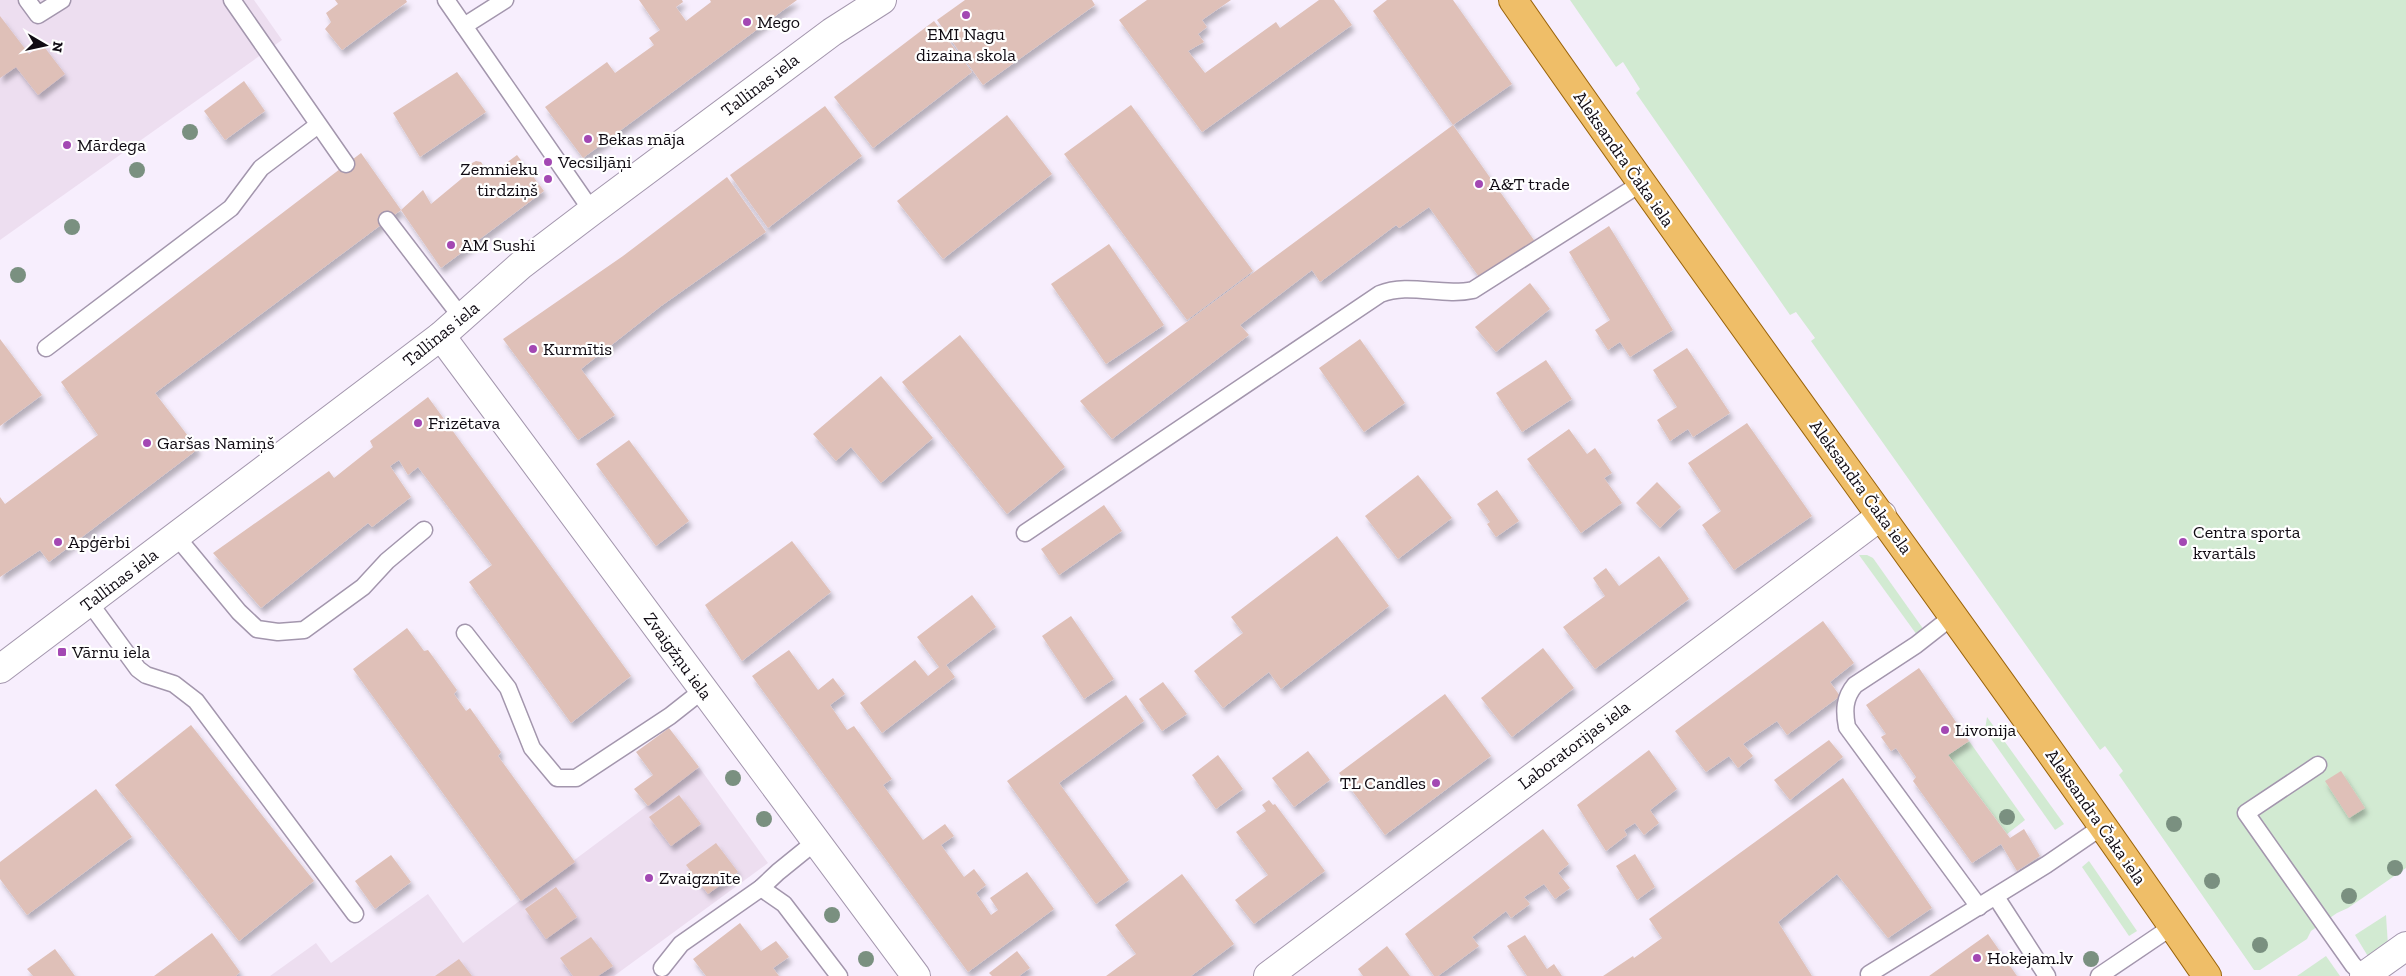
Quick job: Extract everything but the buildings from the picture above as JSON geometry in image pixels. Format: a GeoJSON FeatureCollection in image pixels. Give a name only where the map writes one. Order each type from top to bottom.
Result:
{"type":"FeatureCollection","features":[{"type":"Feature","properties":{"kind":"main road","name":"Aleksandra Čaka iela"},"geometry":{"type":"LineString","coordinates":[[1513,0],[1640,184],[1882,515],[2207,976]]}},
{"type":"Feature","properties":{"kind":"street","name":"Tallinas iela"},"geometry":{"type":"LineString","coordinates":[[0,669],[440,336],[521,265],[797,58],[882,0]]}},
{"type":"Feature","properties":{"kind":"street","name":"Zvaigžņu iela"},"geometry":{"type":"LineString","coordinates":[[440,336],[916,976]]}},
{"type":"Feature","properties":{"kind":"street","name":"Laboratorijas iela"},"geometry":{"type":"LineString","coordinates":[[1268,976],[1882,515]]}},
{"type":"Feature","properties":{"kind":"street"},"geometry":{"type":"LineString","coordinates":[[2364,976],[2406,946]]}},
{"type":"Feature","properties":{"kind":"lane"},"geometry":{"type":"LineString","coordinates":[[27,0],[38,15],[62,0]]}},
{"type":"Feature","properties":{"kind":"lane"},"geometry":{"type":"LineString","coordinates":[[232,0],[346,164]]}},
{"type":"Feature","properties":{"kind":"lane"},"geometry":{"type":"LineString","coordinates":[[446,0],[592,212]]}},
{"type":"Feature","properties":{"kind":"lane"},"geometry":{"type":"LineString","coordinates":[[464,26],[505,0]]}},
{"type":"Feature","properties":{"kind":"lane"},"geometry":{"type":"LineString","coordinates":[[46,348],[231,208],[261,168],[318,125]]}},
{"type":"Feature","properties":{"kind":"lane"},"geometry":{"type":"LineString","coordinates":[[1025,533],[1380,294],[1399,289],[1448,292],[1472,290],[1640,184]]}},
{"type":"Feature","properties":{"kind":"lane"},"geometry":{"type":"LineString","coordinates":[[387,220],[462,318]]}},
{"type":"Feature","properties":{"kind":"lane"},"geometry":{"type":"LineString","coordinates":[[176,536],[239,612],[257,629],[278,632],[304,630],[363,587],[387,562],[424,530]]}},
{"type":"Feature","properties":{"kind":"lane"},"geometry":{"type":"LineString","coordinates":[[89,602],[138,669],[146,675],[174,684],[196,701],[355,914]]}},
{"type":"Feature","properties":{"kind":"lane"},"geometry":{"type":"LineString","coordinates":[[1953,616],[1916,644],[1855,685],[1848,693],[1845,716],[1846,728],[1979,907]]}},
{"type":"Feature","properties":{"kind":"lane"},"geometry":{"type":"LineString","coordinates":[[465,633],[508,688],[532,748],[556,778],[576,778],[670,716],[703,690]]}},
{"type":"Feature","properties":{"kind":"lane"},"geometry":{"type":"LineString","coordinates":[[2318,764],[2246,813],[2353,964],[2364,976]]}},
{"type":"Feature","properties":{"kind":"lane"},"geometry":{"type":"LineString","coordinates":[[1869,974],[1996,897],[2103,826]]}},
{"type":"Feature","properties":{"kind":"lane"},"geometry":{"type":"LineString","coordinates":[[662,968],[681,944],[761,888],[815,842]]}},
{"type":"Feature","properties":{"kind":"lane"},"geometry":{"type":"LineString","coordinates":[[761,888],[784,904],[839,976]]}},
{"type":"Feature","properties":{"kind":"lane"},"geometry":{"type":"LineString","coordinates":[[1996,897],[2047,976]]}},
{"type":"Feature","properties":{"kind":"lane"},"geometry":{"type":"LineString","coordinates":[[2099,976],[2173,926]]}},
{"type":"Feature","properties":{"kind":"shaded area","name":"Mārdega"},"geometry":{"type":"Polygon","coordinates":[[[0,0],[254,0],[282,40],[0,240],[0,0]]]}},
{"type":"Feature","properties":{"kind":"shaded area","name":"Zvaigznīte"},"geometry":{"type":"Polygon","coordinates":[[[699,767],[768,863],[614,976],[270,976],[316,943],[331,963],[428,894],[463,943],[699,767]]]}},
{"type":"Feature","properties":{"kind":"green space","name":"Centra sporta kvartāls"},"geometry":{"type":"Polygon","coordinates":[[[1570,0],[2406,0],[2406,868],[2311,931],[2307,939],[2260,970],[2254,970],[2119,775],[2123,771],[2105,746],[2100,750],[1811,341],[1815,338],[1796,312],[1790,315],[1636,93],[1640,89],[1623,62],[1616,67],[1570,0]]]}},
{"type":"Feature","properties":{"kind":"green space"},"geometry":{"type":"Polygon","coordinates":[[[1859,555],[1867,555],[1873,558],[1924,630],[1917,635],[1859,555]]]}},
{"type":"Feature","properties":{"kind":"green space"},"geometry":{"type":"Polygon","coordinates":[[[1987,717],[2064,824],[2055,830],[1985,730],[1987,717]]]}},
{"type":"Feature","properties":{"kind":"green space"},"geometry":{"type":"Polygon","coordinates":[[[1969,741],[2025,820],[2007,834],[1948,755],[1969,741]]]}},
{"type":"Feature","properties":{"kind":"green space"},"geometry":{"type":"Polygon","coordinates":[[[2089,861],[2137,931],[2129,936],[2082,867],[2089,861]]]}},
{"type":"Feature","properties":{"kind":"green space"},"geometry":{"type":"Polygon","coordinates":[[[2386,915],[2388,946],[2369,958],[2355,935],[2386,915]]]}},
{"type":"Feature","properties":{"kind":"green space"},"geometry":{"type":"Polygon","coordinates":[[[2326,956],[2340,976],[2297,976],[2326,956]]]}},
{"type":"Feature","properties":{"kind":"place","name":"EMI Nagu dizaina skola"},"geometry":{"type":"Point","coordinates":[966,15]}},
{"type":"Feature","properties":{"kind":"place","name":"Mego"},"geometry":{"type":"Point","coordinates":[747,22]}},
{"type":"Feature","properties":{"kind":"place","name":"Bekas māja"},"geometry":{"type":"Point","coordinates":[588,139]}},
{"type":"Feature","properties":{"kind":"place","name":"Mārdega"},"geometry":{"type":"Point","coordinates":[67,145]}},
{"type":"Feature","properties":{"kind":"place","name":"Vecsiljāņi"},"geometry":{"type":"Point","coordinates":[548,162]}},
{"type":"Feature","properties":{"kind":"place","name":"Zemnieku tirdziņš"},"geometry":{"type":"Point","coordinates":[548,179]}},
{"type":"Feature","properties":{"kind":"place","name":"A&T trade"},"geometry":{"type":"Point","coordinates":[1479,184]}},
{"type":"Feature","properties":{"kind":"place","name":"AM Sushi"},"geometry":{"type":"Point","coordinates":[451,245]}},
{"type":"Feature","properties":{"kind":"place","name":"Kurmītis"},"geometry":{"type":"Point","coordinates":[533,349]}},
{"type":"Feature","properties":{"kind":"place","name":"Frizētava"},"geometry":{"type":"Point","coordinates":[418,423]}},
{"type":"Feature","properties":{"kind":"place","name":"Garšas Namiņš"},"geometry":{"type":"Point","coordinates":[147,443]}},
{"type":"Feature","properties":{"kind":"place","name":"Apģērbi"},"geometry":{"type":"Point","coordinates":[58,542]}},
{"type":"Feature","properties":{"kind":"place","name":"Centra sporta kvartāls"},"geometry":{"type":"Point","coordinates":[2183,542]}},
{"type":"Feature","properties":{"kind":"place","name":"Vārnu iela"},"geometry":{"type":"Point","coordinates":[62,652]}},
{"type":"Feature","properties":{"kind":"place","name":"Livonija"},"geometry":{"type":"Point","coordinates":[1945,730]}},
{"type":"Feature","properties":{"kind":"place","name":"TL Candles"},"geometry":{"type":"Point","coordinates":[1436,783]}},
{"type":"Feature","properties":{"kind":"place","name":"Zvaigznīte"},"geometry":{"type":"Point","coordinates":[649,878]}},
{"type":"Feature","properties":{"kind":"place","name":"Hokejam.lv"},"geometry":{"type":"Point","coordinates":[1977,958]}}]}
